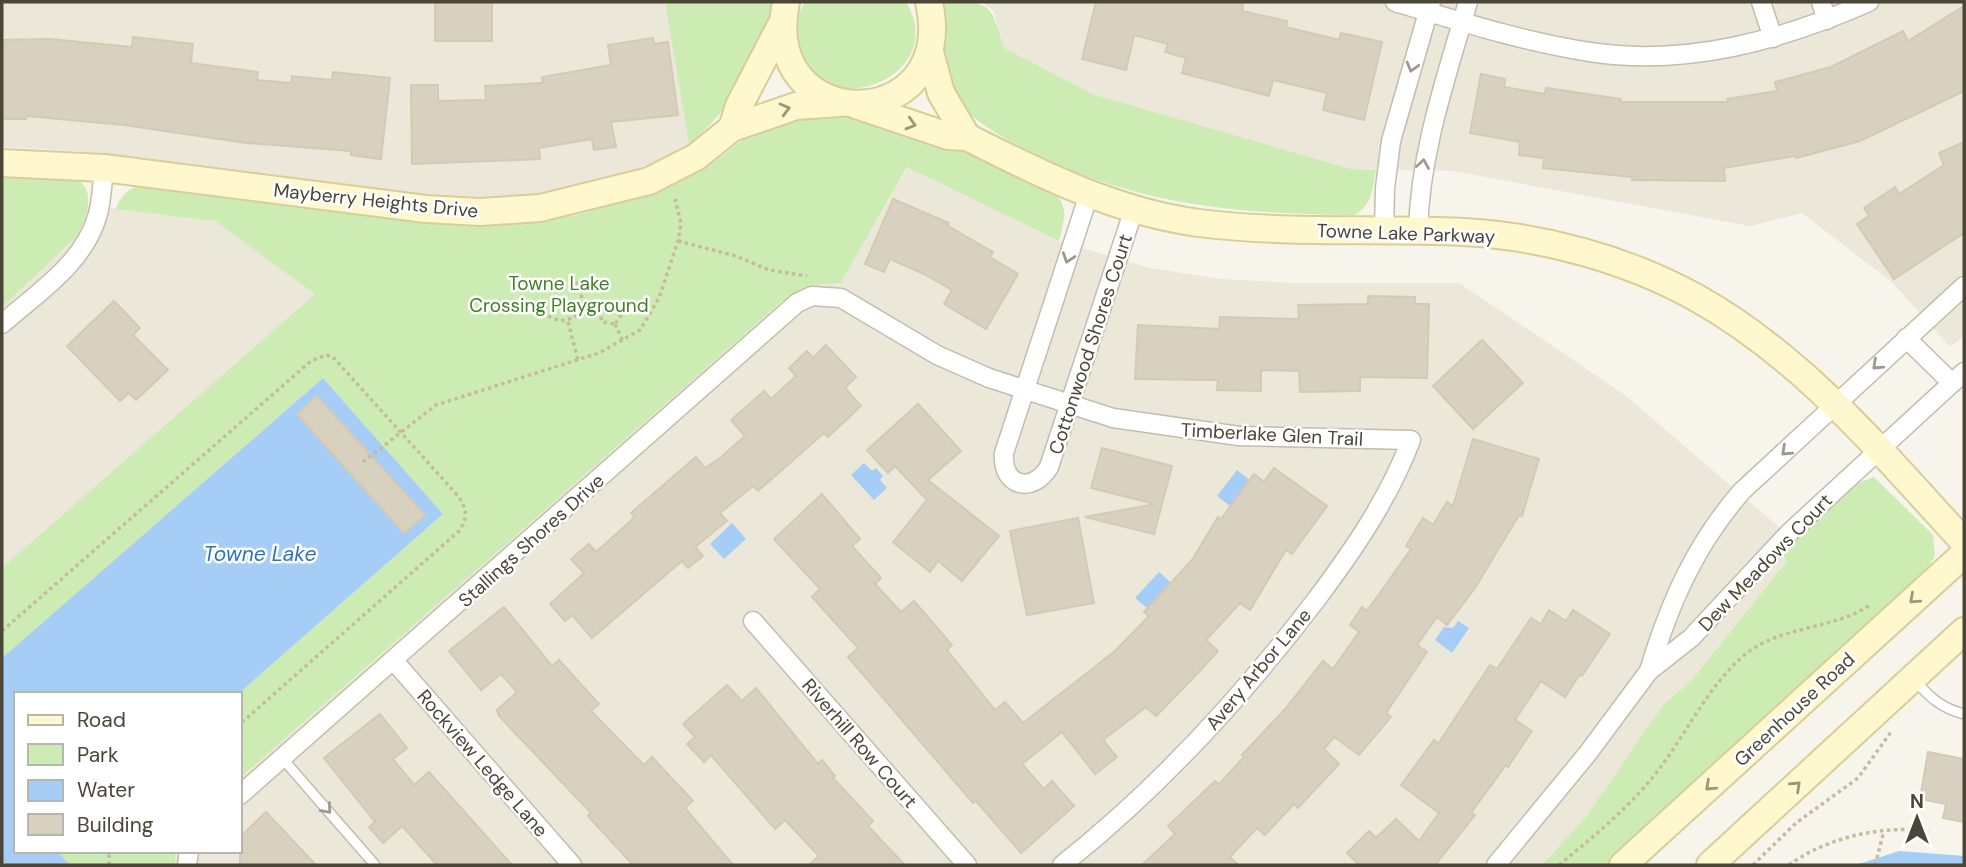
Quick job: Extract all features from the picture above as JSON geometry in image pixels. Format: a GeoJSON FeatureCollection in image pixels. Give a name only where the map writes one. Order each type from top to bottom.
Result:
{"type":"FeatureCollection","features":[{"type":"Feature","properties":{"kind":"street"},"geometry":{"type":"LineString","coordinates":[[783,15],[788,61],[809,88],[848,104],[880,101],[902,90],[919,73],[930,51],[934,27],[929,2]]}},
{"type":"Feature","properties":{"kind":"street"},"geometry":{"type":"LineString","coordinates":[[1395,2],[1442,13],[1540,43],[1606,53],[1673,54],[1728,49],[1773,38],[1827,20],[1869,2]]}},
{"type":"Feature","properties":{"kind":"street"},"geometry":{"type":"LineString","coordinates":[[1384,231],[1385,188],[1391,141],[1442,13],[1468,2]]}},
{"type":"Feature","properties":{"kind":"street"},"geometry":{"type":"LineString","coordinates":[[1761,2],[1773,38]]}},
{"type":"Feature","properties":{"kind":"street"},"geometry":{"type":"LineString","coordinates":[[1821,2],[1827,20]]}},
{"type":"Feature","properties":{"kind":"street"},"geometry":{"type":"LineString","coordinates":[[1418,232],[1419,191],[1442,13]]}},
{"type":"Feature","properties":{"kind":"street"},"geometry":{"type":"LineString","coordinates":[[732,128],[739,106],[783,15]]}},
{"type":"Feature","properties":{"kind":"street"},"geometry":{"type":"LineString","coordinates":[[930,51],[941,93],[967,137]]}},
{"type":"Feature","properties":{"kind":"street","name":"Towne Lake Parkway"},"geometry":{"type":"LineString","coordinates":[[848,104],[948,136],[967,137],[1089,194],[1134,209],[1196,222],[1264,229],[1514,237],[1574,250],[1634,270],[1693,296],[1743,327],[1796,366],[1836,404],[1964,542]]}},
{"type":"Feature","properties":{"kind":"street","name":"Mayberry Heights Drive"},"geometry":{"type":"LineString","coordinates":[[2,163],[104,168],[425,209],[480,212],[540,208],[649,181],[696,157],[732,128],[796,106],[848,104]]}},
{"type":"Feature","properties":{"kind":"street"},"geometry":{"type":"LineString","coordinates":[[2,324],[71,263],[88,241],[98,214],[104,168]]}},
{"type":"Feature","properties":{"kind":"street","name":"Cottonwood Shores Court"},"geometry":{"type":"LineString","coordinates":[[1089,194],[1004,453],[1003,465],[1008,476],[1019,483],[1031,484],[1042,479],[1070,405],[1134,209]]}},
{"type":"Feature","properties":{"kind":"street","name":"Dew Meadows Court"},"geometry":{"type":"LineString","coordinates":[[1649,671],[1663,626],[1698,549],[1719,518],[1742,491],[1964,286]]}},
{"type":"Feature","properties":{"kind":"street","name":"Timberlake Glen Trail"},"geometry":{"type":"LineString","coordinates":[[826,295],[848,301],[937,355],[1024,390],[1136,422],[1239,436],[1411,440]]}},
{"type":"Feature","properties":{"kind":"street","name":"Stallings Shores Drive"},"geometry":{"type":"LineString","coordinates":[[242,793],[394,662],[797,303],[812,296],[826,295]]}},
{"type":"Feature","properties":{"kind":"street"},"geometry":{"type":"LineString","coordinates":[[1906,338],[1958,377]]}},
{"type":"Feature","properties":{"kind":"street","name":"Dew Meadows Court"},"geometry":{"type":"LineString","coordinates":[[1496,865],[1588,753],[1649,671],[1691,638],[1790,532],[1958,377]]}},
{"type":"Feature","properties":{"kind":"street","name":"Avery Arbor Lane"},"geometry":{"type":"LineString","coordinates":[[1062,865],[1130,807],[1198,740],[1281,646],[1374,519],[1394,484],[1411,440]]}},
{"type":"Feature","properties":{"kind":"street","name":"Greenhouse Road"},"geometry":{"type":"LineString","coordinates":[[1623,865],[1964,554]]}},
{"type":"Feature","properties":{"kind":"street","name":"Riverhill Row Court"},"geometry":{"type":"LineString","coordinates":[[753,621],[967,865]]}},
{"type":"Feature","properties":{"kind":"street"},"geometry":{"type":"LineString","coordinates":[[1710,865],[1964,631]]}},
{"type":"Feature","properties":{"kind":"street","name":"Rockview Ledge Lane"},"geometry":{"type":"LineString","coordinates":[[394,662],[572,865]]}},
{"type":"Feature","properties":{"kind":"lane"},"geometry":{"type":"LineString","coordinates":[[1913,677],[1933,701],[1947,710],[1964,714]]}},
{"type":"Feature","properties":{"kind":"lane"},"geometry":{"type":"LineString","coordinates":[[282,758],[375,865]]}},
{"type":"Feature","properties":{"kind":"path"},"geometry":{"type":"LineString","coordinates":[[363,462],[436,405],[578,360],[624,342],[649,320],[678,241],[681,223],[675,199]]}},
{"type":"Feature","properties":{"kind":"path"},"geometry":{"type":"LineString","coordinates":[[678,241],[736,256],[769,270],[817,276]]}},
{"type":"Feature","properties":{"kind":"path"},"geometry":{"type":"LineString","coordinates":[[568,322],[574,318],[581,304],[581,289],[571,276]]}},
{"type":"Feature","properties":{"kind":"path"},"geometry":{"type":"LineString","coordinates":[[608,302],[621,306],[621,319],[615,324],[602,322],[599,310],[608,302]]}},
{"type":"Feature","properties":{"kind":"path"},"geometry":{"type":"LineString","coordinates":[[581,304],[599,310]]}},
{"type":"Feature","properties":{"kind":"path"},"geometry":{"type":"LineString","coordinates":[[536,311],[568,322]]}},
{"type":"Feature","properties":{"kind":"path"},"geometry":{"type":"LineString","coordinates":[[568,322],[578,360]]}},
{"type":"Feature","properties":{"kind":"path"},"geometry":{"type":"LineString","coordinates":[[615,324],[624,342]]}},
{"type":"Feature","properties":{"kind":"path"},"geometry":{"type":"LineString","coordinates":[[2,631],[318,357],[326,355],[339,362],[459,497],[466,508],[466,520],[449,541],[242,722]]}},
{"type":"Feature","properties":{"kind":"path"},"geometry":{"type":"LineString","coordinates":[[1559,865],[1611,821],[1653,777],[1726,674],[1743,656],[1789,632],[1858,613],[1876,601]]}},
{"type":"Feature","properties":{"kind":"path"},"geometry":{"type":"LineString","coordinates":[[1753,865],[1796,824],[1858,778],[1896,724]]}},
{"type":"Feature","properties":{"kind":"path"},"geometry":{"type":"LineString","coordinates":[[1790,865],[1834,843],[1906,828],[1929,831]]}},
{"type":"Feature","properties":{"kind":"path"},"geometry":{"type":"LineString","coordinates":[[1875,865],[1884,831]]}},
{"type":"Feature","properties":{"kind":"shaded area"},"geometry":{"type":"Polygon","coordinates":[[[2,2],[665,2],[689,144],[625,174],[519,197],[438,196],[77,151],[2,147],[2,2]]]}},
{"type":"Feature","properties":{"kind":"shaded area"},"geometry":{"type":"Polygon","coordinates":[[[982,2],[1964,2],[1964,336],[1950,347],[1893,283],[1802,213],[1750,226],[1453,171],[1351,169],[1092,94],[1003,48],[994,11],[982,2]]]}},
{"type":"Feature","properties":{"kind":"shaded area"},"geometry":{"type":"Polygon","coordinates":[[[908,167],[1059,241],[1150,268],[1221,279],[1295,283],[1459,283],[1625,395],[1795,541],[1782,554],[1787,561],[1692,680],[1663,705],[1586,818],[1542,865],[175,865],[176,853],[242,853],[242,776],[781,302],[801,289],[820,282],[841,283],[908,167]]]}},
{"type":"Feature","properties":{"kind":"shaded area"},"geometry":{"type":"Polygon","coordinates":[[[89,205],[215,221],[316,294],[2,568],[2,307],[76,237],[89,205]]]}},
{"type":"Feature","properties":{"kind":"green space"},"geometry":{"type":"Polygon","coordinates":[[[665,2],[773,2],[763,41],[744,80],[718,115],[689,144],[665,2]]]}},
{"type":"Feature","properties":{"kind":"green space"},"geometry":{"type":"Polygon","coordinates":[[[805,2],[906,2],[916,29],[911,53],[897,71],[876,84],[852,89],[829,84],[810,70],[799,44],[797,22],[805,2]]]}},
{"type":"Feature","properties":{"kind":"green space"},"geometry":{"type":"Polygon","coordinates":[[[936,2],[968,2],[985,7],[991,12],[1004,48],[1092,94],[1351,169],[1376,170],[1368,202],[1354,215],[1226,208],[1145,194],[1065,168],[1025,149],[979,121],[952,93],[943,73],[936,2]]]}},
{"type":"Feature","properties":{"kind":"green space","name":"Towne Lake Crossing Playground"},"geometry":{"type":"Polygon","coordinates":[[[814,112],[869,121],[968,149],[1060,199],[1064,210],[1059,241],[907,167],[841,283],[810,287],[781,302],[242,776],[240,692],[443,514],[323,378],[2,658],[2,568],[315,294],[215,221],[116,209],[128,191],[140,185],[459,226],[508,224],[572,216],[660,192],[709,166],[758,128],[814,112]]]}},
{"type":"Feature","properties":{"kind":"green space"},"geometry":{"type":"Polygon","coordinates":[[[2,175],[77,179],[87,191],[88,207],[76,237],[2,307],[2,175]]]}},
{"type":"Feature","properties":{"kind":"green space"},"geometry":{"type":"Polygon","coordinates":[[[1874,477],[1933,535],[1935,556],[1929,566],[1610,865],[1542,865],[1586,817],[1663,705],[1692,680],[1787,561],[1782,554],[1852,485],[1874,477]]]}},
{"type":"Feature","properties":{"kind":"green space"},"geometry":{"type":"Polygon","coordinates":[[[59,853],[176,853],[175,865],[70,865],[59,853]]]}},
{"type":"Feature","properties":{"kind":"water","name":"Towne Lake"},"geometry":{"type":"Polygon","coordinates":[[[323,378],[443,514],[240,692],[14,692],[14,853],[59,853],[70,865],[2,865],[2,658],[323,378]]]}},
{"type":"Feature","properties":{"kind":"water"},"geometry":{"type":"Polygon","coordinates":[[[864,463],[872,471],[876,468],[883,476],[880,480],[887,488],[874,500],[851,475],[864,463]]]}},
{"type":"Feature","properties":{"kind":"water"},"geometry":{"type":"Polygon","coordinates":[[[1237,470],[1250,480],[1230,506],[1217,496],[1237,470]]]}},
{"type":"Feature","properties":{"kind":"water"},"geometry":{"type":"Polygon","coordinates":[[[732,523],[746,539],[724,559],[710,544],[732,523]]]}},
{"type":"Feature","properties":{"kind":"water"},"geometry":{"type":"Polygon","coordinates":[[[1159,572],[1171,583],[1147,608],[1135,598],[1159,572]]]}},
{"type":"Feature","properties":{"kind":"water"},"geometry":{"type":"Polygon","coordinates":[[[1458,621],[1469,628],[1452,653],[1435,640],[1444,627],[1453,628],[1458,621]]]}},
{"type":"Feature","properties":{"kind":"water"},"geometry":{"type":"Polygon","coordinates":[[[1899,851],[1964,856],[1964,865],[1856,865],[1899,851]]]}},
{"type":"Feature","properties":{"kind":"building"},"geometry":{"type":"Polygon","coordinates":[[[435,2],[492,2],[492,41],[435,41],[435,2]]]}},
{"type":"Feature","properties":{"kind":"building"},"geometry":{"type":"Polygon","coordinates":[[[1096,2],[1234,2],[1243,4],[1242,11],[1287,21],[1286,27],[1339,40],[1341,33],[1382,42],[1364,120],[1323,110],[1327,93],[1273,80],[1269,96],[1182,73],[1186,58],[1165,52],[1168,44],[1134,35],[1126,70],[1082,59],[1096,2]]]}},
{"type":"Feature","properties":{"kind":"building"},"geometry":{"type":"Polygon","coordinates":[[[1964,6],[1964,91],[1860,141],[1796,158],[1795,156],[1724,168],[1725,181],[1632,180],[1632,177],[1543,168],[1544,158],[1519,155],[1520,142],[1470,133],[1481,74],[1505,79],[1504,87],[1545,94],[1546,88],[1621,99],[1620,102],[1728,102],[1727,99],[1777,91],[1775,82],[1831,67],[1903,31],[1908,41],[1964,6]]]}},
{"type":"Feature","properties":{"kind":"building"},"geometry":{"type":"Polygon","coordinates":[[[133,37],[193,44],[191,63],[258,72],[257,80],[291,83],[292,76],[332,80],[333,72],[390,78],[381,159],[351,155],[351,151],[246,143],[124,125],[26,116],[26,119],[2,119],[2,40],[50,39],[132,47],[133,37]]]}},
{"type":"Feature","properties":{"kind":"building"},"geometry":{"type":"Polygon","coordinates":[[[653,38],[654,44],[668,42],[678,115],[611,122],[616,147],[594,150],[592,139],[539,148],[540,159],[412,164],[411,85],[438,85],[438,101],[486,100],[485,86],[543,83],[542,77],[611,65],[608,45],[653,38]]]}},
{"type":"Feature","properties":{"kind":"building"},"geometry":{"type":"Polygon","coordinates":[[[1964,142],[1964,233],[1894,279],[1857,224],[1869,216],[1864,208],[1895,187],[1899,194],[1944,165],[1939,153],[1964,142]]]}},
{"type":"Feature","properties":{"kind":"building"},"geometry":{"type":"Polygon","coordinates":[[[893,199],[949,223],[948,226],[993,252],[990,257],[1018,274],[986,329],[944,304],[952,290],[924,274],[890,259],[884,272],[865,264],[893,199]]]}},
{"type":"Feature","properties":{"kind":"building"},"geometry":{"type":"Polygon","coordinates":[[[1368,296],[1415,297],[1415,304],[1429,304],[1427,378],[1360,377],[1360,391],[1300,392],[1299,371],[1261,370],[1261,391],[1217,390],[1218,380],[1135,379],[1138,325],[1219,329],[1220,317],[1299,319],[1298,305],[1368,304],[1368,296]]]}},
{"type":"Feature","properties":{"kind":"building"},"geometry":{"type":"Polygon","coordinates":[[[114,301],[140,328],[133,335],[168,370],[136,400],[129,393],[120,401],[67,346],[114,301]]]}},
{"type":"Feature","properties":{"kind":"building"},"geometry":{"type":"Polygon","coordinates":[[[1482,340],[1523,383],[1473,429],[1433,386],[1482,340]]]}},
{"type":"Feature","properties":{"kind":"building"},"geometry":{"type":"Polygon","coordinates":[[[826,345],[856,377],[845,388],[861,406],[828,437],[824,433],[758,491],[753,486],[720,513],[727,521],[695,547],[703,556],[688,568],[682,561],[592,638],[572,615],[565,621],[550,604],[584,573],[571,559],[589,544],[596,552],[635,517],[631,513],[696,457],[705,468],[720,458],[745,436],[731,420],[764,391],[771,399],[796,376],[789,368],[807,351],[813,358],[826,345]]]}},
{"type":"Feature","properties":{"kind":"building"},"geometry":{"type":"Polygon","coordinates":[[[317,396],[425,515],[404,533],[297,414],[317,396]]]}},
{"type":"Feature","properties":{"kind":"building"},"geometry":{"type":"Polygon","coordinates":[[[918,404],[961,451],[928,480],[999,536],[962,581],[938,561],[930,572],[893,542],[927,500],[895,466],[888,473],[867,450],[918,404]]]}},
{"type":"Feature","properties":{"kind":"building"},"geometry":{"type":"Polygon","coordinates":[[[1473,439],[1539,459],[1522,516],[1519,515],[1475,588],[1447,625],[1437,617],[1417,645],[1427,652],[1386,713],[1391,717],[1359,755],[1334,737],[1324,749],[1339,764],[1298,808],[1294,804],[1265,835],[1257,828],[1230,857],[1238,865],[1142,865],[1175,834],[1168,826],[1215,781],[1219,784],[1323,661],[1333,669],[1359,632],[1350,625],[1362,607],[1367,611],[1411,549],[1406,546],[1423,518],[1433,525],[1447,502],[1453,506],[1473,439]]]}},
{"type":"Feature","properties":{"kind":"building"},"geometry":{"type":"Polygon","coordinates":[[[1102,448],[1172,466],[1154,534],[1085,517],[1155,504],[1091,488],[1102,448]]]}},
{"type":"Feature","properties":{"kind":"building"},"geometry":{"type":"Polygon","coordinates":[[[1274,468],[1327,506],[1292,554],[1286,550],[1250,610],[1240,603],[1206,640],[1218,651],[1197,674],[1156,716],[1146,707],[1103,740],[1117,757],[1095,774],[1062,732],[1022,764],[1044,789],[1052,781],[1074,806],[1021,853],[976,801],[973,803],[848,657],[858,648],[812,597],[820,589],[774,539],[822,494],[860,539],[852,546],[881,578],[875,584],[901,612],[914,601],[952,645],[947,650],[995,710],[1005,702],[1023,723],[1115,651],[1149,616],[1144,612],[1192,560],[1218,517],[1221,519],[1254,474],[1264,482],[1274,468]]]}},
{"type":"Feature","properties":{"kind":"building"},"geometry":{"type":"Polygon","coordinates":[[[1078,518],[1094,603],[1027,615],[1010,531],[1078,518]]]}},
{"type":"Feature","properties":{"kind":"building"},"geometry":{"type":"Polygon","coordinates":[[[504,607],[552,666],[559,660],[599,704],[591,711],[644,765],[652,757],[693,801],[685,808],[733,865],[633,865],[588,816],[591,813],[499,716],[497,710],[517,692],[501,674],[481,690],[449,651],[504,607]]]}},
{"type":"Feature","properties":{"kind":"building"},"geometry":{"type":"Polygon","coordinates":[[[1549,610],[1566,621],[1573,610],[1610,634],[1582,676],[1580,674],[1565,697],[1541,681],[1515,720],[1532,731],[1508,767],[1506,765],[1471,813],[1475,815],[1435,865],[1359,865],[1347,853],[1369,831],[1376,838],[1396,819],[1419,841],[1439,813],[1401,785],[1434,740],[1438,744],[1490,665],[1497,669],[1531,618],[1541,624],[1549,610]]]}},
{"type":"Feature","properties":{"kind":"building"},"geometry":{"type":"Polygon","coordinates":[[[727,685],[742,701],[756,688],[818,764],[822,760],[835,776],[833,778],[873,821],[868,826],[905,865],[809,865],[819,856],[785,820],[775,829],[711,755],[704,762],[687,744],[695,737],[683,724],[727,685]]]}},
{"type":"Feature","properties":{"kind":"building"},"geometry":{"type":"Polygon","coordinates":[[[380,714],[407,748],[393,759],[414,785],[429,772],[512,865],[437,865],[402,826],[383,843],[369,827],[375,822],[324,758],[380,714]]]}},
{"type":"Feature","properties":{"kind":"building"},"geometry":{"type":"Polygon","coordinates":[[[1928,752],[1964,759],[1964,822],[1943,818],[1946,804],[1920,799],[1928,752]]]}},
{"type":"Feature","properties":{"kind":"building"},"geometry":{"type":"Polygon","coordinates":[[[266,812],[316,865],[240,865],[242,835],[266,812]]]}}]}
